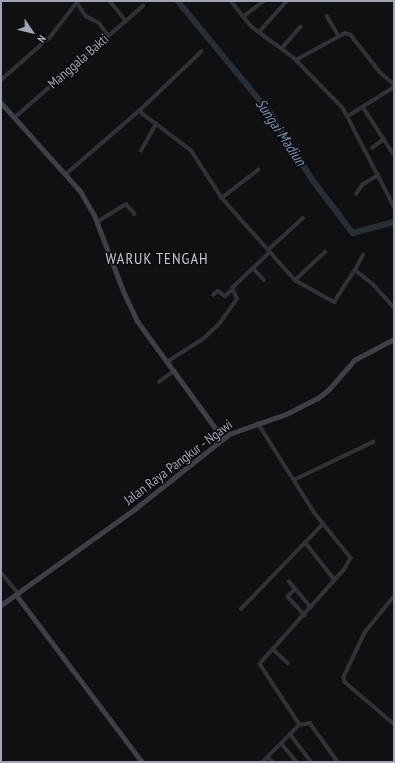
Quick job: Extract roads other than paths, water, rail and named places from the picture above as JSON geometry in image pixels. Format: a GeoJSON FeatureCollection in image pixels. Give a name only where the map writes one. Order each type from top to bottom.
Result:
{"type":"FeatureCollection","features":[{"type":"Feature","properties":{"kind":"main road"},"geometry":{"type":"LineString","coordinates":[[1,103],[80,191],[97,222],[132,310],[145,334],[174,371],[223,439]]}},
{"type":"Feature","properties":{"kind":"main road","name":"Jalan Raya Pangkur - Ngawi"},"geometry":{"type":"LineString","coordinates":[[1,606],[136,508],[236,430],[286,414],[318,398],[329,389],[354,360],[394,339]]}},
{"type":"Feature","properties":{"kind":"main road"},"geometry":{"type":"LineString","coordinates":[[17,594],[142,762]]}},
{"type":"Feature","properties":{"kind":"street"},"geometry":{"type":"LineString","coordinates":[[110,1],[126,21]]}},
{"type":"Feature","properties":{"kind":"street"},"geometry":{"type":"LineString","coordinates":[[231,1],[259,32],[296,60],[348,116],[394,206]]}},
{"type":"Feature","properties":{"kind":"street"},"geometry":{"type":"LineString","coordinates":[[244,16],[264,1]]}},
{"type":"Feature","properties":{"kind":"street"},"geometry":{"type":"LineString","coordinates":[[1,80],[50,36],[77,2],[86,16],[99,23],[108,35]]}},
{"type":"Feature","properties":{"kind":"street"},"geometry":{"type":"LineString","coordinates":[[259,32],[286,2]]}},
{"type":"Feature","properties":{"kind":"street","name":"Manggala Bakti"},"geometry":{"type":"LineString","coordinates":[[14,118],[143,6]]}},
{"type":"Feature","properties":{"kind":"street"},"geometry":{"type":"LineString","coordinates":[[327,16],[339,36]]}},
{"type":"Feature","properties":{"kind":"street"},"geometry":{"type":"LineString","coordinates":[[282,48],[300,27]]}},
{"type":"Feature","properties":{"kind":"street"},"geometry":{"type":"LineString","coordinates":[[296,60],[339,36],[348,33],[368,59],[394,84]]}},
{"type":"Feature","properties":{"kind":"street"},"geometry":{"type":"LineString","coordinates":[[66,174],[139,111],[201,52]]}},
{"type":"Feature","properties":{"kind":"street"},"geometry":{"type":"LineString","coordinates":[[348,116],[394,87]]}},
{"type":"Feature","properties":{"kind":"street"},"geometry":{"type":"LineString","coordinates":[[362,107],[393,153]]}},
{"type":"Feature","properties":{"kind":"street"},"geometry":{"type":"LineString","coordinates":[[139,111],[191,150],[222,198],[294,280],[334,302],[363,255]]}},
{"type":"Feature","properties":{"kind":"street"},"geometry":{"type":"LineString","coordinates":[[141,151],[156,124]]}},
{"type":"Feature","properties":{"kind":"street"},"geometry":{"type":"LineString","coordinates":[[372,148],[384,139]]}},
{"type":"Feature","properties":{"kind":"street"},"geometry":{"type":"LineString","coordinates":[[222,198],[258,170]]}},
{"type":"Feature","properties":{"kind":"street"},"geometry":{"type":"LineString","coordinates":[[356,194],[364,184],[378,175]]}},
{"type":"Feature","properties":{"kind":"street"},"geometry":{"type":"LineString","coordinates":[[97,222],[126,204],[135,214]]}},
{"type":"Feature","properties":{"kind":"street"},"geometry":{"type":"LineString","coordinates":[[213,295],[218,291],[225,296],[232,290],[302,218]]}},
{"type":"Feature","properties":{"kind":"street"},"geometry":{"type":"LineString","coordinates":[[294,280],[325,252]]}},
{"type":"Feature","properties":{"kind":"street"},"geometry":{"type":"LineString","coordinates":[[253,268],[264,280]]}},
{"type":"Feature","properties":{"kind":"street"},"geometry":{"type":"LineString","coordinates":[[355,270],[373,284],[394,306]]}},
{"type":"Feature","properties":{"kind":"street"},"geometry":{"type":"LineString","coordinates":[[167,362],[203,338],[220,324],[237,300],[232,290]]}},
{"type":"Feature","properties":{"kind":"street"},"geometry":{"type":"LineString","coordinates":[[159,382],[174,371]]}},
{"type":"Feature","properties":{"kind":"street"},"geometry":{"type":"LineString","coordinates":[[258,423],[323,524],[351,558],[335,580],[305,615],[260,664],[262,670],[300,725]]}},
{"type":"Feature","properties":{"kind":"street"},"geometry":{"type":"LineString","coordinates":[[294,480],[373,442]]}},
{"type":"Feature","properties":{"kind":"street"},"geometry":{"type":"LineString","coordinates":[[241,609],[323,524]]}},
{"type":"Feature","properties":{"kind":"street"},"geometry":{"type":"LineString","coordinates":[[305,542],[335,580]]}},
{"type":"Feature","properties":{"kind":"street"},"geometry":{"type":"LineString","coordinates":[[1,572],[17,594]]}},
{"type":"Feature","properties":{"kind":"street"},"geometry":{"type":"LineString","coordinates":[[289,581],[311,608]]}},
{"type":"Feature","properties":{"kind":"street"},"geometry":{"type":"LineString","coordinates":[[296,589],[288,597],[305,615]]}},
{"type":"Feature","properties":{"kind":"street"},"geometry":{"type":"LineString","coordinates":[[394,597],[365,633],[344,677],[350,685],[394,724]]}},
{"type":"Feature","properties":{"kind":"street"},"geometry":{"type":"LineString","coordinates":[[274,650],[288,663]]}},
{"type":"Feature","properties":{"kind":"street"},"geometry":{"type":"LineString","coordinates":[[263,762],[300,725],[306,722],[312,725],[338,762]]}},
{"type":"Feature","properties":{"kind":"street"},"geometry":{"type":"LineString","coordinates":[[291,735],[311,762]]}},
{"type":"Feature","properties":{"kind":"street"},"geometry":{"type":"LineString","coordinates":[[282,744],[297,762]]}},
{"type":"Feature","properties":{"kind":"street"},"geometry":{"type":"LineString","coordinates":[[268,757],[273,762]]}},
{"type":"Feature","properties":{"kind":"waterway","name":"Sungai Madiun"},"geometry":{"type":"LineString","coordinates":[[178,1],[271,114],[312,179],[353,233],[394,222]]}},
{"type":"Feature","properties":{"kind":"district","name":"WARUK TENGAH"},"geometry":{"type":"Point","coordinates":[157,258]}}]}
